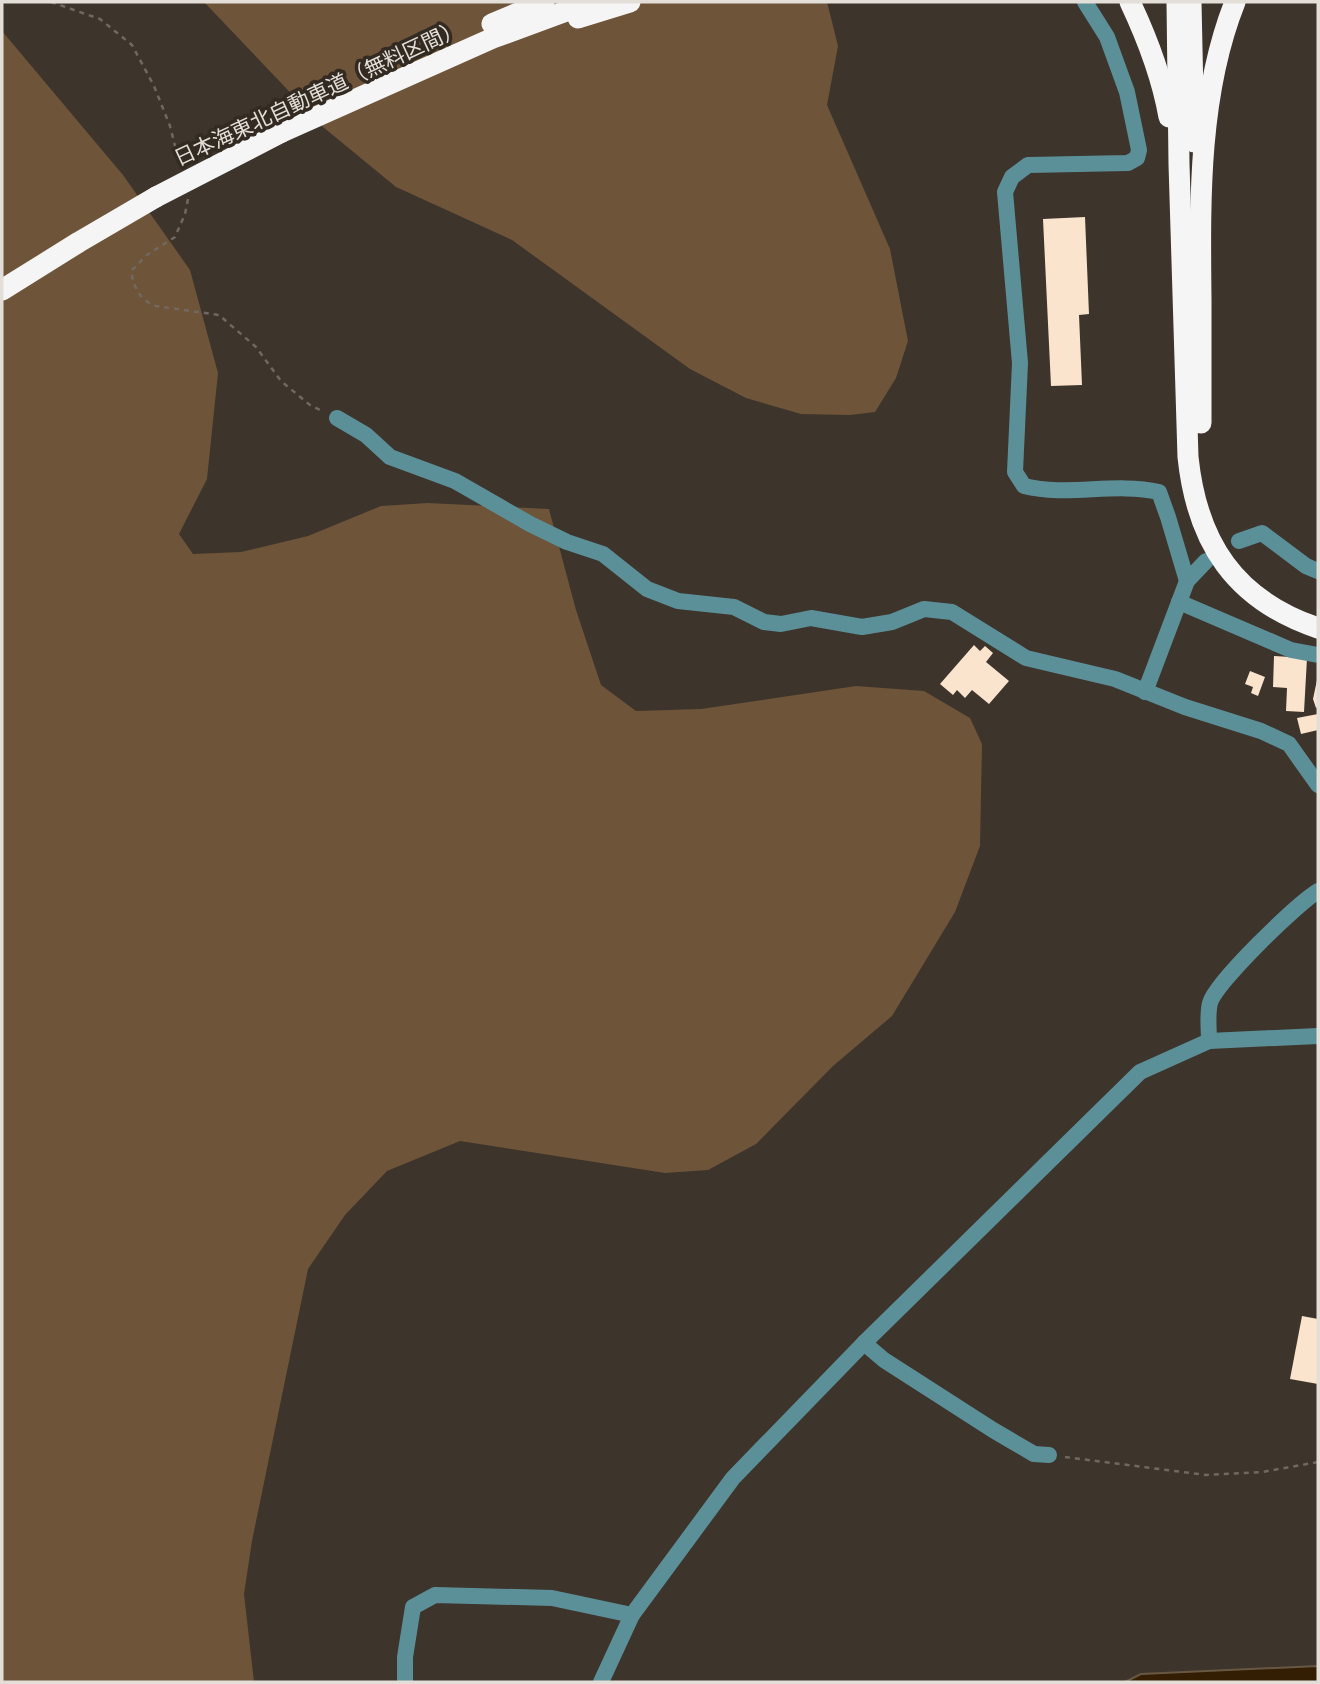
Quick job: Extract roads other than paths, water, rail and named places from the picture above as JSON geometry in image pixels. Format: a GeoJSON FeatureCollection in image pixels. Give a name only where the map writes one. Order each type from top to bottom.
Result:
{"type":"FeatureCollection","features":[{"type":"Feature","properties":{"kind":"highway"},"geometry":{"type":"LineString","coordinates":[[442,55],[544,2]]}},
{"type":"Feature","properties":{"kind":"highway"},"geometry":{"type":"LineString","coordinates":[[442,55],[565,2]]}},
{"type":"Feature","properties":{"kind":"highway","name":"日本海東北自動車道（無料区間）"},"geometry":{"type":"LineString","coordinates":[[2,279],[154,193],[280,128],[442,55],[591,2]]}},
{"type":"Feature","properties":{"kind":"highway"},"geometry":{"type":"LineString","coordinates":[[442,55],[630,2]]}},
{"type":"Feature","properties":{"kind":"highway"},"geometry":{"type":"LineString","coordinates":[[1130,2],[1141,25],[1165,95],[1179,164]]}},
{"type":"Feature","properties":{"kind":"highway"},"geometry":{"type":"LineString","coordinates":[[1177,2],[1188,457],[1196,509],[1214,549],[1236,578],[1269,606],[1318,628]]}},
{"type":"Feature","properties":{"kind":"highway"},"geometry":{"type":"LineString","coordinates":[[1191,2],[1194,157],[1200,214]]}},
{"type":"Feature","properties":{"kind":"highway"},"geometry":{"type":"LineString","coordinates":[[1235,2],[1221,43],[1212,86],[1200,214],[1201,454],[1211,511],[1235,558],[1258,581],[1293,604],[1318,612]]}},
{"type":"Feature","properties":{"kind":"highway","name":"日本海東北自動車道（無料区間）"},"geometry":{"type":"LineString","coordinates":[[2,290],[154,193]]}},
{"type":"Feature","properties":{"kind":"street"},"geometry":{"type":"LineString","coordinates":[[1085,2],[1107,37],[1127,92],[1139,150],[1137,158],[1128,163],[1028,165],[1012,177],[1005,192],[1020,363],[1015,472],[1024,486],[1045,491],[1138,487],[1158,492],[1187,581]]}},
{"type":"Feature","properties":{"kind":"street"},"geometry":{"type":"LineString","coordinates":[[337,418],[366,435],[390,457],[456,481],[555,536],[603,554],[647,589],[678,601],[734,607],[764,622],[781,624],[811,618],[862,627],[892,622],[924,609],[952,612],[1026,658],[1115,679],[1145,692],[1261,731],[1289,744],[1318,785]]}},
{"type":"Feature","properties":{"kind":"street"},"geometry":{"type":"LineString","coordinates":[[1239,541],[1262,533],[1306,566],[1318,571]]}},
{"type":"Feature","properties":{"kind":"street"},"geometry":{"type":"LineString","coordinates":[[1145,692],[1187,581],[1206,561]]}},
{"type":"Feature","properties":{"kind":"street"},"geometry":{"type":"LineString","coordinates":[[1179,602],[1291,650],[1318,655]]}},
{"type":"Feature","properties":{"kind":"street"},"geometry":{"type":"LineString","coordinates":[[1209,1041],[1210,1003],[1220,986],[1268,934],[1318,891]]}},
{"type":"Feature","properties":{"kind":"street"},"geometry":{"type":"LineString","coordinates":[[601,1682],[632,1615],[733,1478],[864,1343],[1140,1072],[1209,1041],[1318,1036]]}},
{"type":"Feature","properties":{"kind":"street"},"geometry":{"type":"LineString","coordinates":[[864,1343],[884,1360],[993,1430],[1034,1454],[1049,1455]]}},
{"type":"Feature","properties":{"kind":"street"},"geometry":{"type":"LineString","coordinates":[[405,1682],[405,1657],[413,1607],[435,1595],[552,1598],[632,1615]]}}]}
